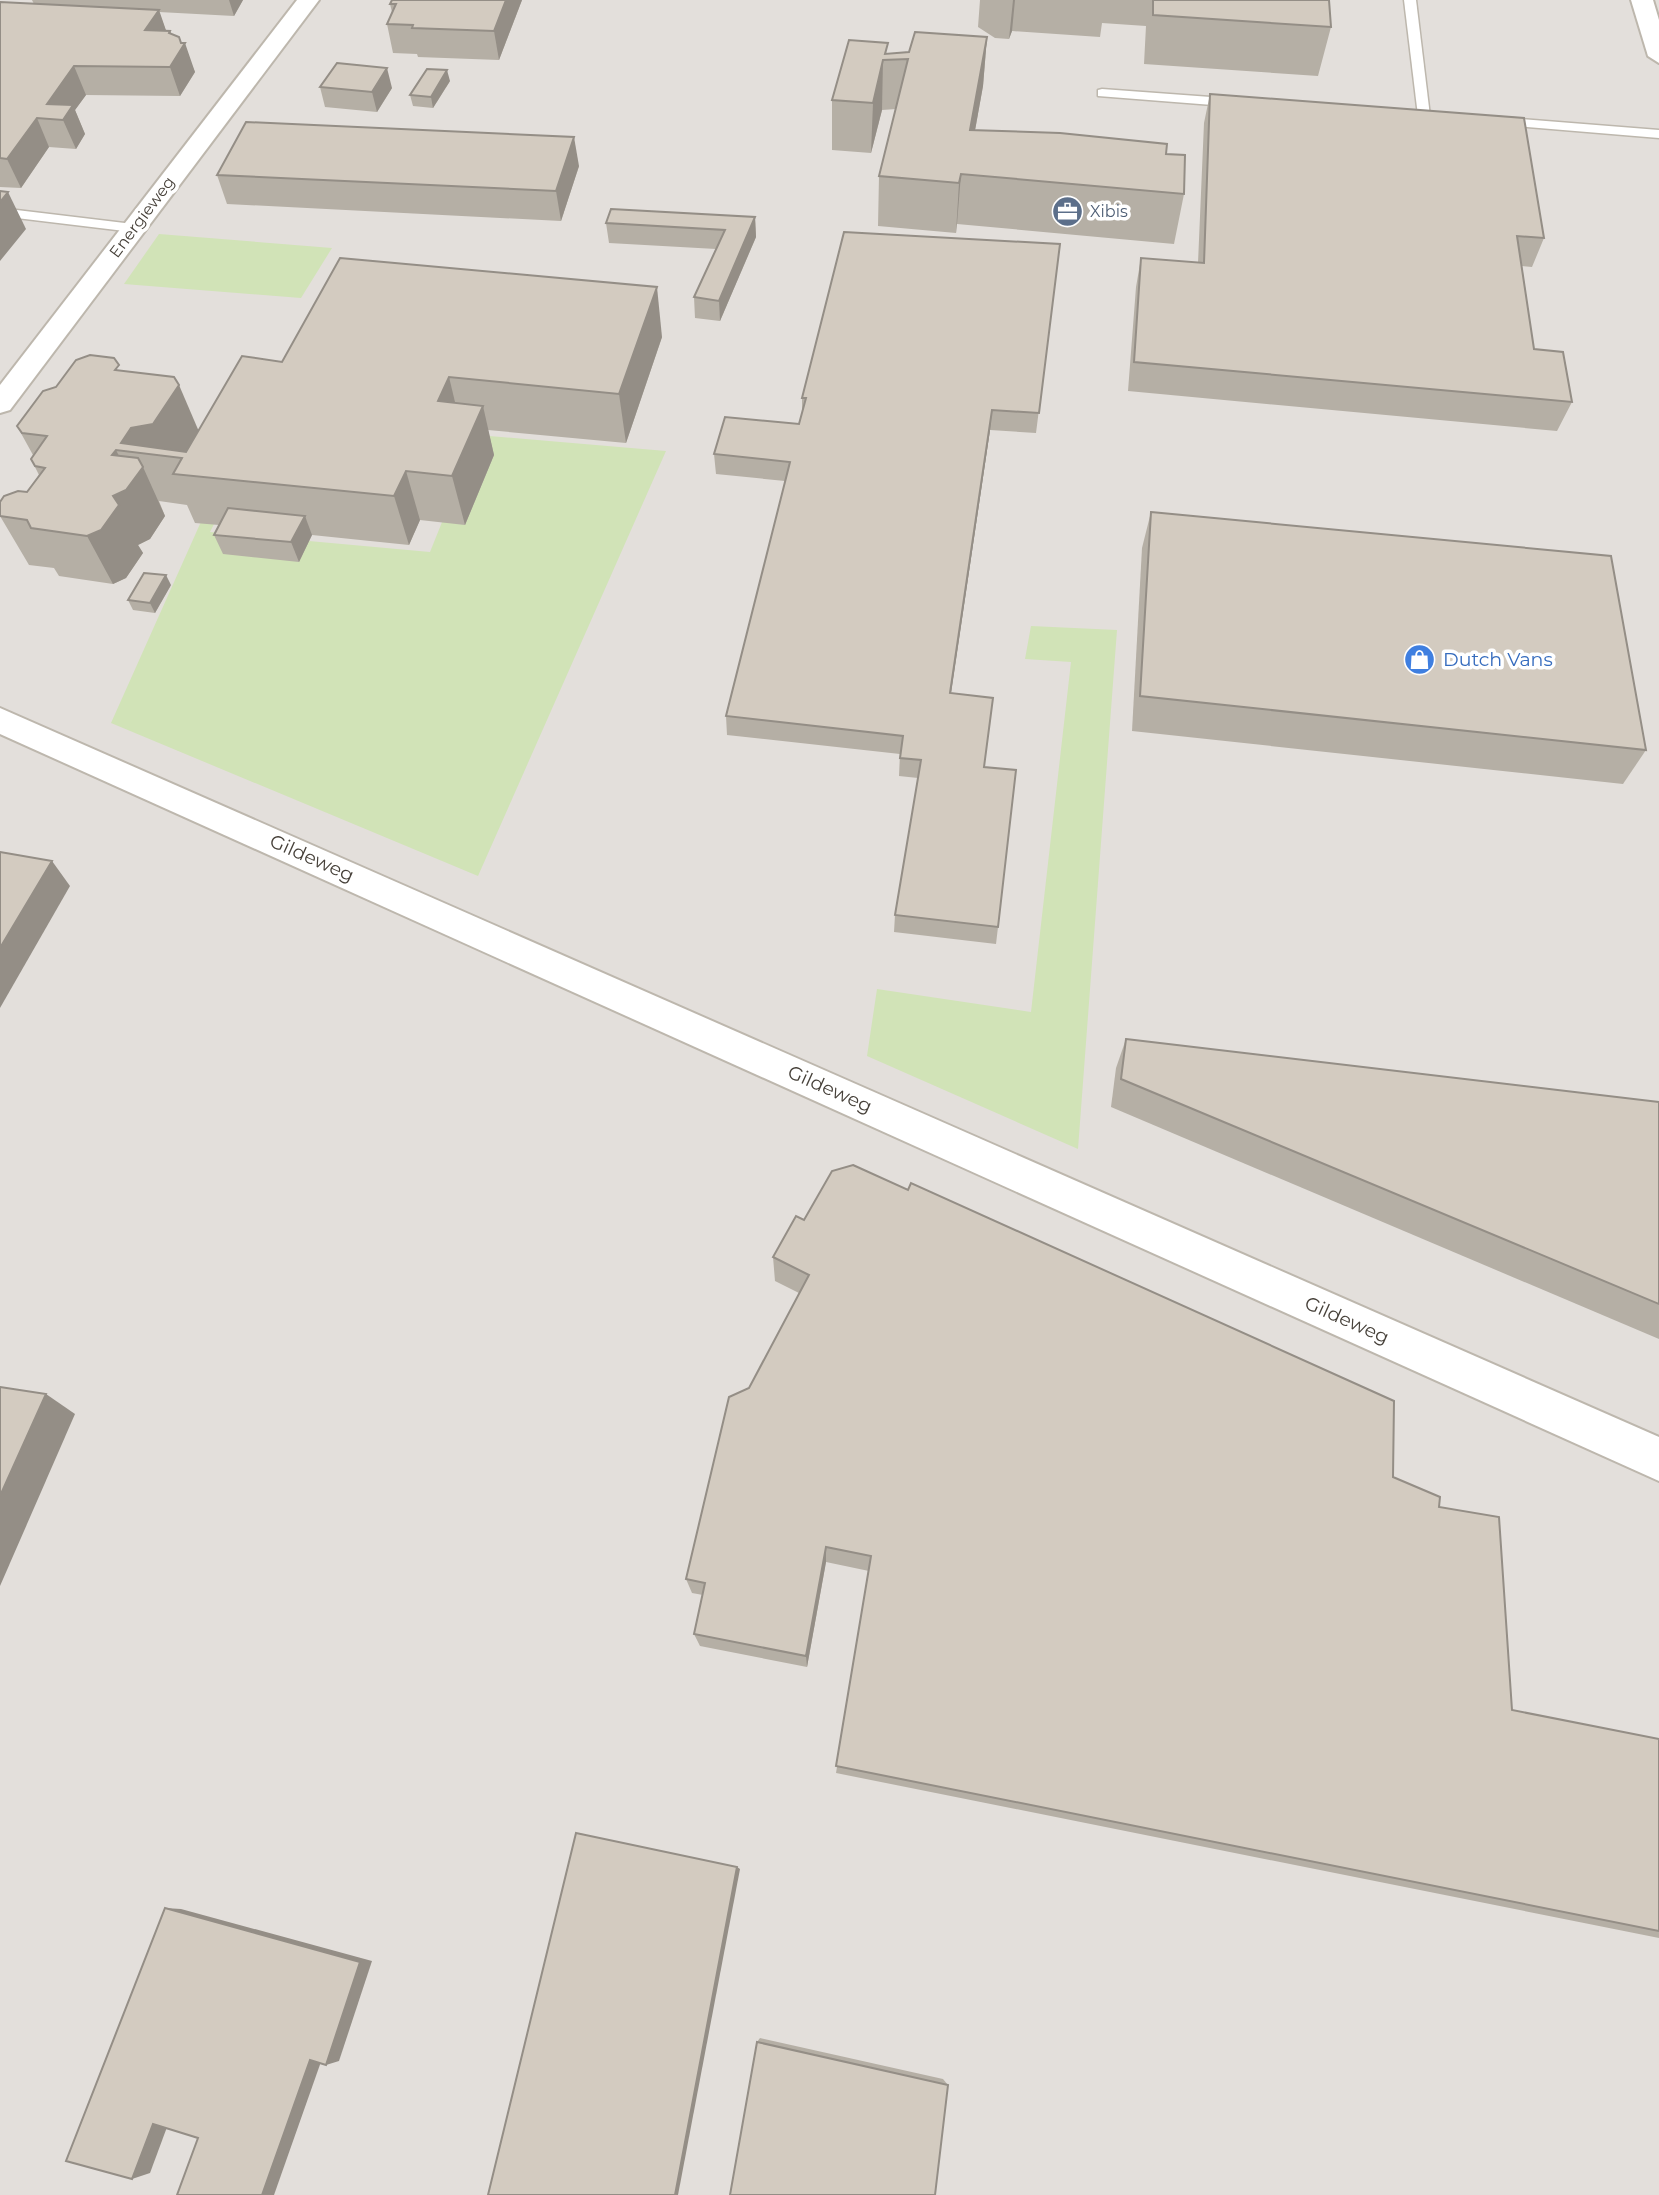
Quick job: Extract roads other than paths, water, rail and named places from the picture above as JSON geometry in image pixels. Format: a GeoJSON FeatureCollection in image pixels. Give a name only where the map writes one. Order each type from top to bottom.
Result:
{"type":"FeatureCollection","features":[{"type":"Feature","properties":{"kind":"street","name":"Energieweg"},"geometry":{"type":"LineString","coordinates":[[285,30],[300,0]]}},
{"type":"Feature","properties":{"kind":"street","name":"Energieweg"},"geometry":{"type":"LineString","coordinates":[[0,404],[308,0]]}},
{"type":"Feature","properties":{"kind":"street"},"geometry":{"type":"LineString","coordinates":[[1642,0],[1659,57]]}},
{"type":"Feature","properties":{"kind":"street","name":"Gildeweg"},"geometry":{"type":"LineString","coordinates":[[0,720],[1659,1459]]}},
{"type":"Feature","properties":{"kind":"lane"},"geometry":{"type":"LineString","coordinates":[[1410,0],[1425,116]]}},
{"type":"Feature","properties":{"kind":"lane"},"geometry":{"type":"LineString","coordinates":[[1102,93],[1247,104]]}},
{"type":"Feature","properties":{"kind":"lane"},"geometry":{"type":"LineString","coordinates":[[1478,120],[1659,134]]}},
{"type":"Feature","properties":{"kind":"lane"},"geometry":{"type":"LineString","coordinates":[[0,212],[133,228]]}},
{"type":"Feature","properties":{"kind":"place","name":"Xibis"},"geometry":{"type":"Point","coordinates":[1067,211]}},
{"type":"Feature","properties":{"kind":"place","name":"Dutch Vans"},"geometry":{"type":"Point","coordinates":[1420,659]}}]}
